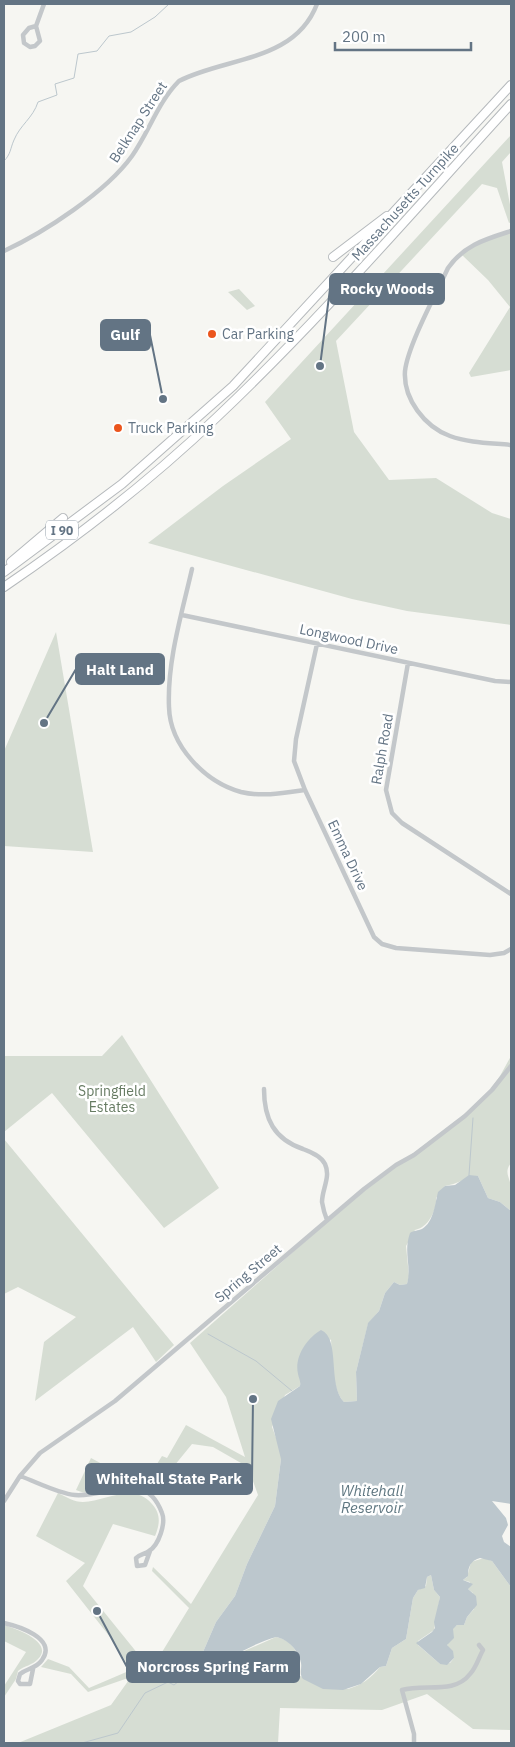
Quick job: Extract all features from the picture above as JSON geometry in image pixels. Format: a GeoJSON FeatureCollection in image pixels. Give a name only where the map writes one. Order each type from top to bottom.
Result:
{"type":"FeatureCollection","features":[{"type":"Feature","properties":{"kind":"highway","name":"Massachusetts Turnpike"},"geometry":{"type":"LineString","coordinates":[[4,572],[113,491],[229,390],[511,85]]}},
{"type":"Feature","properties":{"kind":"highway","name":"Massachusetts Turnpike"},"geometry":{"type":"LineString","coordinates":[[4,587],[108,511],[215,419],[299,336],[511,104]]}},
{"type":"Feature","properties":{"kind":"highway"},"geometry":{"type":"LineString","coordinates":[[332,258],[401,206]]}},
{"type":"Feature","properties":{"kind":"highway"},"geometry":{"type":"LineString","coordinates":[[4,568],[63,518]]}},
{"type":"Feature","properties":{"kind":"street"},"geometry":{"type":"LineString","coordinates":[[36,26],[23,35],[24,42],[30,47],[35,46],[40,41],[36,26],[44,4]]}},
{"type":"Feature","properties":{"kind":"street","name":"Belknap Street"},"geometry":{"type":"LineString","coordinates":[[4,251],[39,232],[88,198],[117,174],[132,155],[168,93],[179,81],[282,46],[309,19],[317,4]]}},
{"type":"Feature","properties":{"kind":"street"},"geometry":{"type":"LineString","coordinates":[[511,231],[474,244],[456,257],[448,268],[410,352],[405,373],[410,397],[421,416],[432,427],[442,433],[464,440],[511,445]]}},
{"type":"Feature","properties":{"kind":"street"},"geometry":{"type":"LineString","coordinates":[[192,569],[173,660],[169,709],[173,728],[185,751],[205,774],[224,786],[242,792],[275,794],[305,790]]}},
{"type":"Feature","properties":{"kind":"street","name":"Longwood Drive"},"geometry":{"type":"LineString","coordinates":[[182,615],[494,681],[511,682]]}},
{"type":"Feature","properties":{"kind":"street","name":"Emma Drive"},"geometry":{"type":"LineString","coordinates":[[317,644],[296,739],[294,761],[305,790],[374,937],[382,944],[396,948],[490,955],[504,953],[511,949]]}},
{"type":"Feature","properties":{"kind":"street","name":"Ralph Road"},"geometry":{"type":"LineString","coordinates":[[408,663],[386,790],[392,813],[402,823],[511,894]]}},
{"type":"Feature","properties":{"kind":"street","name":"Spring Street"},"geometry":{"type":"LineString","coordinates":[[4,1501],[20,1476],[40,1453],[115,1401],[376,1180],[414,1155],[465,1116],[492,1090],[511,1066]]}},
{"type":"Feature","properties":{"kind":"street"},"geometry":{"type":"LineString","coordinates":[[264,1089],[266,1112],[274,1130],[289,1143],[317,1155],[324,1162],[327,1172],[322,1202],[328,1220]]}},
{"type":"Feature","properties":{"kind":"street"},"geometry":{"type":"LineString","coordinates":[[20,1476],[69,1494],[89,1495],[128,1487],[139,1488],[152,1495],[163,1515],[162,1528],[156,1543],[150,1551]]}},
{"type":"Feature","properties":{"kind":"street"},"geometry":{"type":"LineString","coordinates":[[4,1623],[22,1627],[37,1636],[43,1643],[44,1657],[33,1669]]}},
{"type":"Feature","properties":{"kind":"street"},"geometry":{"type":"LineString","coordinates":[[414,1743],[414,1734],[402,1690],[413,1687],[442,1688],[460,1682],[471,1674],[483,1650],[479,1645]]}},
{"type":"Feature","properties":{"kind":"green space"},"geometry":{"type":"Polygon","coordinates":[[[511,135],[511,152],[502,162],[511,210],[511,222],[509,223],[497,188],[482,184],[336,341],[354,432],[389,480],[436,478],[492,513],[511,519],[511,625],[407,611],[352,599],[148,543],[223,486],[291,439],[265,402],[511,135]]]}},
{"type":"Feature","properties":{"kind":"green space"},"geometry":{"type":"Polygon","coordinates":[[[511,232],[511,370],[471,377],[469,373],[510,307],[488,280],[461,254],[469,247],[511,232]]]}},
{"type":"Feature","properties":{"kind":"green space"},"geometry":{"type":"Polygon","coordinates":[[[239,289],[255,306],[247,310],[228,292],[239,289]]]}},
{"type":"Feature","properties":{"kind":"green space"},"geometry":{"type":"Polygon","coordinates":[[[56,632],[93,852],[4,846],[4,751],[56,632]]]}},
{"type":"Feature","properties":{"kind":"green space","name":"Springfield Estates"},"geometry":{"type":"Polygon","coordinates":[[[122,1035],[219,1188],[164,1228],[52,1093],[4,1132],[4,1056],[102,1056],[122,1035]]]}},
{"type":"Feature","properties":{"kind":"green space"},"geometry":{"type":"Polygon","coordinates":[[[511,1056],[511,1163],[507,1172],[512,1189],[511,1211],[500,1202],[488,1198],[478,1176],[445,1186],[436,1198],[431,1218],[420,1229],[415,1230],[406,1246],[409,1276],[407,1284],[400,1285],[394,1282],[385,1293],[379,1311],[368,1324],[356,1372],[357,1401],[344,1402],[337,1389],[334,1381],[331,1339],[301,1381],[300,1386],[285,1395],[272,1427],[281,1451],[275,1506],[247,1564],[235,1596],[216,1622],[203,1652],[191,1662],[219,1662],[276,1637],[288,1642],[296,1651],[300,1663],[300,1676],[348,1689],[366,1681],[380,1667],[386,1666],[392,1648],[406,1639],[413,1598],[418,1590],[426,1586],[427,1577],[431,1575],[434,1590],[440,1597],[434,1630],[418,1641],[418,1645],[440,1664],[450,1663],[454,1658],[447,1645],[453,1628],[457,1625],[464,1625],[467,1617],[474,1609],[473,1593],[468,1589],[470,1582],[463,1580],[467,1577],[471,1562],[484,1558],[492,1561],[511,1587],[511,1730],[473,1729],[427,1694],[382,1710],[280,1708],[278,1743],[18,1743],[111,1705],[131,1677],[88,1692],[71,1674],[41,1667],[48,1659],[69,1667],[89,1688],[131,1670],[110,1637],[66,1581],[85,1563],[36,1536],[58,1493],[80,1502],[119,1494],[137,1494],[152,1504],[157,1512],[159,1523],[155,1536],[113,1524],[83,1586],[151,1670],[189,1608],[152,1571],[153,1567],[191,1604],[258,1495],[248,1467],[213,1447],[192,1444],[170,1471],[155,1495],[143,1488],[132,1486],[85,1493],[76,1490],[91,1458],[143,1486],[162,1456],[167,1458],[186,1425],[245,1457],[226,1397],[190,1343],[352,1200],[482,1101],[500,1076],[511,1056]]]}},
{"type":"Feature","properties":{"kind":"green space"},"geometry":{"type":"Polygon","coordinates":[[[4,1139],[174,1345],[156,1362],[133,1327],[35,1401],[44,1342],[76,1317],[18,1287],[4,1294],[4,1139]]]}},
{"type":"Feature","properties":{"kind":"green space"},"geometry":{"type":"Polygon","coordinates":[[[4,1625],[31,1637],[41,1647],[42,1653],[36,1661],[18,1671],[16,1679],[4,1697],[4,1686],[26,1652],[4,1641],[4,1625]]]}},
{"type":"Feature","properties":{"kind":"water","name":"Whitehall Reservoir"},"geometry":{"type":"Polygon","coordinates":[[[469,1175],[478,1176],[488,1198],[500,1202],[511,1211],[511,1504],[492,1501],[506,1518],[508,1525],[502,1536],[504,1542],[511,1547],[511,1587],[492,1561],[480,1558],[472,1563],[469,1567],[468,1576],[463,1580],[473,1584],[468,1589],[476,1596],[477,1605],[467,1617],[464,1625],[457,1625],[453,1629],[454,1638],[447,1645],[453,1651],[454,1658],[447,1665],[440,1664],[416,1643],[435,1628],[434,1622],[440,1597],[434,1590],[431,1575],[427,1577],[425,1588],[418,1590],[413,1598],[406,1639],[392,1648],[386,1666],[380,1667],[361,1684],[343,1690],[323,1689],[303,1679],[300,1659],[295,1650],[285,1640],[276,1637],[214,1664],[192,1671],[189,1667],[191,1662],[203,1652],[216,1622],[235,1596],[247,1564],[275,1506],[281,1459],[271,1419],[278,1401],[300,1386],[297,1368],[303,1349],[311,1338],[321,1330],[327,1335],[331,1342],[336,1385],[339,1394],[344,1402],[357,1401],[356,1372],[368,1323],[379,1311],[385,1293],[394,1282],[400,1285],[407,1284],[409,1271],[407,1247],[410,1233],[422,1229],[429,1222],[438,1192],[445,1186],[455,1185],[469,1175]]]}},
{"type":"Feature","properties":{"kind":"waterway"},"geometry":{"type":"LineString","coordinates":[[4,161],[17,135],[33,113],[38,102],[57,95],[55,84],[74,78],[78,54],[97,51],[109,36],[131,32],[155,17],[169,4]]}},
{"type":"Feature","properties":{"kind":"waterway"},"geometry":{"type":"LineString","coordinates":[[469,1175],[473,1118]]}},
{"type":"Feature","properties":{"kind":"waterway"},"geometry":{"type":"LineString","coordinates":[[208,1334],[256,1361],[292,1391]]}},
{"type":"Feature","properties":{"kind":"waterway"},"geometry":{"type":"LineString","coordinates":[[82,1743],[118,1733],[145,1693],[168,1682],[174,1685],[193,1670]]}},
{"type":"Feature","properties":{"kind":"place","name":"Car Parking"},"geometry":{"type":"Point","coordinates":[212,334]}},
{"type":"Feature","properties":{"kind":"place","name":"Rocky Woods"},"geometry":{"type":"Point","coordinates":[320,366]}},
{"type":"Feature","properties":{"kind":"place","name":"Gulf"},"geometry":{"type":"Point","coordinates":[163,399]}},
{"type":"Feature","properties":{"kind":"place","name":"Truck Parking"},"geometry":{"type":"Point","coordinates":[118,428]}},
{"type":"Feature","properties":{"kind":"place","name":"Halt Land"},"geometry":{"type":"Point","coordinates":[44,723]}},
{"type":"Feature","properties":{"kind":"place","name":"Whitehall State Park"},"geometry":{"type":"Point","coordinates":[253,1399]}},
{"type":"Feature","properties":{"kind":"place","name":"Norcross Spring Farm"},"geometry":{"type":"Point","coordinates":[97,1611]}}]}
